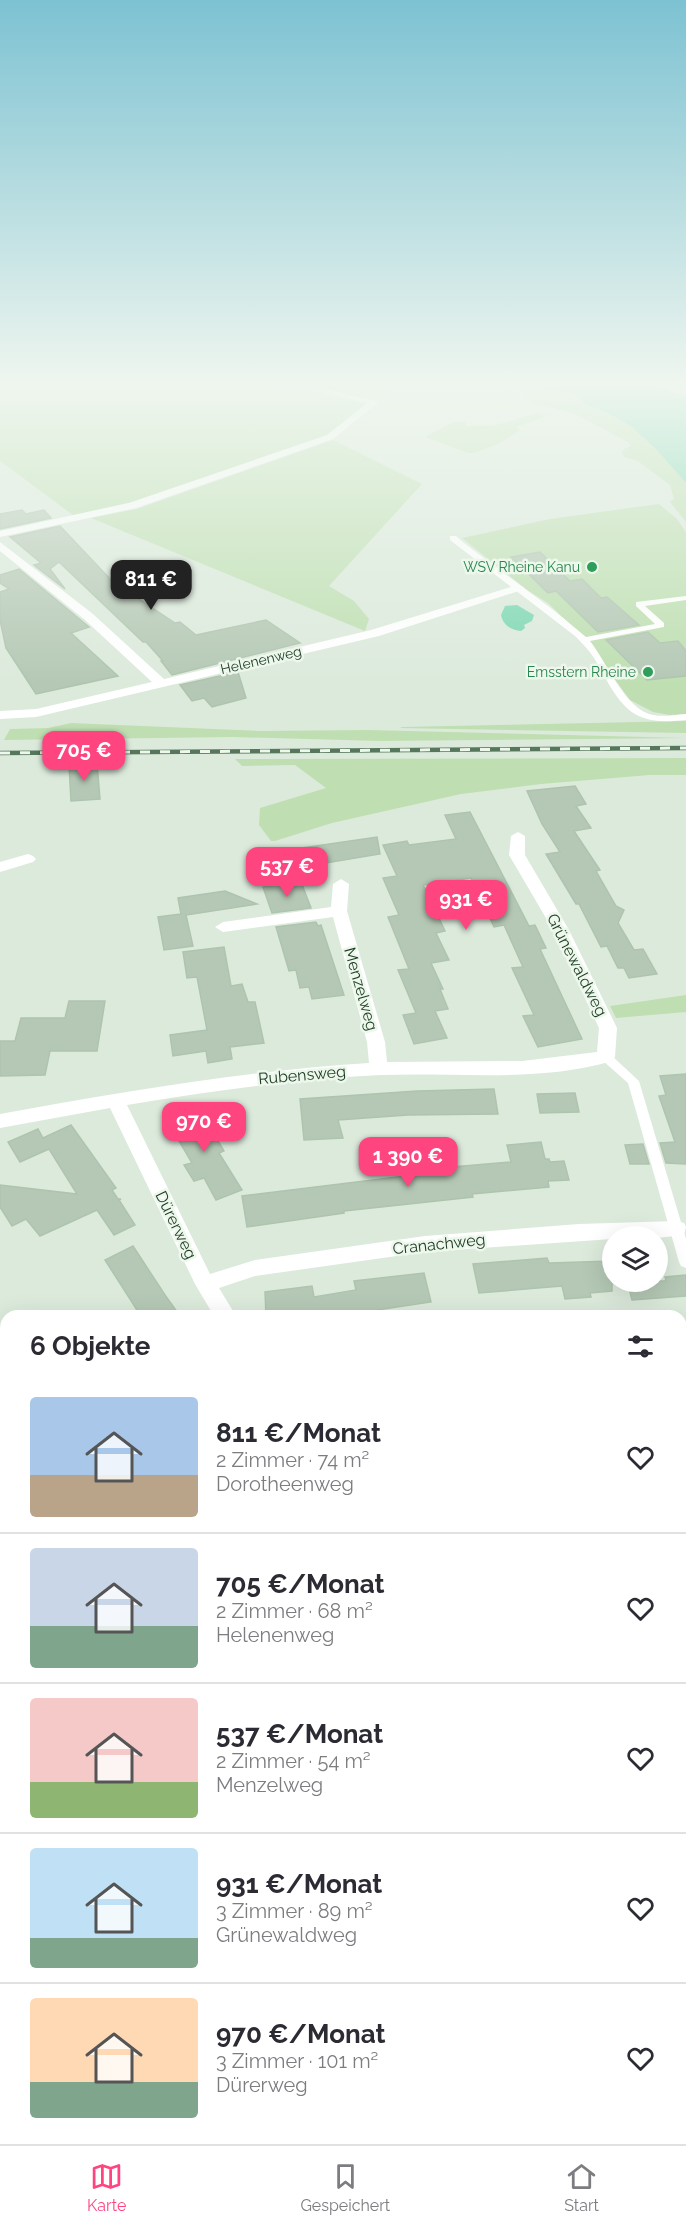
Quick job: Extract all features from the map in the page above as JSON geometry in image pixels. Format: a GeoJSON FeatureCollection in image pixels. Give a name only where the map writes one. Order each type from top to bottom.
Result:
{"type":"FeatureCollection","features":[{"type":"Feature","properties":{"kind":"street"},"geometry":{"type":"LineString","coordinates":[[0,534],[132,506],[195,484]]}},
{"type":"Feature","properties":{"kind":"street"},"geometry":{"type":"LineString","coordinates":[[0,545],[89,617],[161,683]]}},
{"type":"Feature","properties":{"kind":"street","name":"Helenenweg"},"geometry":{"type":"LineString","coordinates":[[0,715],[36,713],[375,633],[518,588]]}},
{"type":"Feature","properties":{"kind":"street","name":"Grünewaldweg"},"geometry":{"type":"LineString","coordinates":[[518,836],[517,855],[561,930],[608,1028],[606,1057]]}},
{"type":"Feature","properties":{"kind":"street"},"geometry":{"type":"LineString","coordinates":[[0,867],[28,859]]}},
{"type":"Feature","properties":{"kind":"street","name":"Menzelweg"},"geometry":{"type":"LineString","coordinates":[[341,884],[339,911],[376,1042],[379,1069]]}},
{"type":"Feature","properties":{"kind":"street"},"geometry":{"type":"LineString","coordinates":[[223,927],[339,911]]}},
{"type":"Feature","properties":{"kind":"street","name":"Rubensweg"},"geometry":{"type":"LineString","coordinates":[[0,1121],[235,1081],[379,1069],[574,1065],[606,1057]]}},
{"type":"Feature","properties":{"kind":"street","name":"Dürerweg"},"geometry":{"type":"LineString","coordinates":[[115,1100],[205,1284],[222,1310]]}},
{"type":"Feature","properties":{"kind":"street","name":"Cranachweg"},"geometry":{"type":"LineString","coordinates":[[205,1284],[255,1268],[425,1244],[579,1232],[677,1229]]}},
{"type":"Feature","properties":{"kind":"lane"},"geometry":{"type":"LineString","coordinates":[[453,538],[518,588],[544,604],[585,640],[598,656],[618,690],[634,709],[651,719],[686,717]]}},
{"type":"Feature","properties":{"kind":"lane"},"geometry":{"type":"LineString","coordinates":[[585,640],[661,625],[639,604],[686,598]]}},
{"type":"Feature","properties":{"kind":"lane"},"geometry":{"type":"LineString","coordinates":[[606,1057],[633,1081],[686,1262]]}},
{"type":"Feature","properties":{"kind":"shaded area"},"geometry":{"type":"Polygon","coordinates":[[[31,484],[185,484],[132,502],[73,515],[31,484]]]}},
{"type":"Feature","properties":{"kind":"shaded area"},"geometry":{"type":"Polygon","coordinates":[[[208,484],[422,484],[329,586],[354,601],[369,619],[365,631],[91,518],[137,509],[208,484]]]}},
{"type":"Feature","properties":{"kind":"shaded area"},"geometry":{"type":"Polygon","coordinates":[[[686,484],[686,522],[670,502],[674,499],[670,485],[686,484]]]}},
{"type":"Feature","properties":{"kind":"shaded area","name":"WSV Rheine Kanu"},"geometry":{"type":"Polygon","coordinates":[[[659,504],[677,519],[686,532],[686,714],[670,715],[653,712],[630,700],[589,644],[548,603],[527,590],[462,538],[550,519],[659,504]]]}},
{"type":"Feature","properties":{"kind":"shaded area"},"geometry":{"type":"Polygon","coordinates":[[[517,605],[534,615],[532,621],[524,625],[525,628],[521,631],[508,626],[501,615],[505,606],[517,605]]]}},
{"type":"Feature","properties":{"kind":"shaded area"},"geometry":{"type":"Polygon","coordinates":[[[686,721],[686,733],[400,728],[402,727],[686,721]]]}},
{"type":"Feature","properties":{"kind":"shaded area"},"geometry":{"type":"Polygon","coordinates":[[[71,723],[260,731],[368,730],[686,738],[380,741],[233,737],[4,740],[10,729],[48,728],[71,723]]]}},
{"type":"Feature","properties":{"kind":"shaded area"},"geometry":{"type":"Polygon","coordinates":[[[686,758],[686,775],[650,775],[541,784],[461,794],[332,823],[275,841],[271,841],[259,825],[260,808],[326,788],[295,765],[242,766],[235,759],[686,758]]]}},
{"type":"Feature","properties":{"kind":"shaded area"},"geometry":{"type":"Polygon","coordinates":[[[686,995],[686,1012],[616,1018],[610,1006],[686,995]]]}},
{"type":"Feature","properties":{"kind":"building"},"geometry":{"type":"Polygon","coordinates":[[[22,510],[26,514],[44,510],[51,518],[0,529],[0,514],[22,510]]]}},
{"type":"Feature","properties":{"kind":"building"},"geometry":{"type":"Polygon","coordinates":[[[60,526],[112,581],[175,623],[180,622],[196,635],[266,620],[300,643],[172,675],[146,642],[143,642],[59,562],[50,569],[65,589],[34,565],[41,563],[10,537],[60,526]]]}},
{"type":"Feature","properties":{"kind":"building"},"geometry":{"type":"Polygon","coordinates":[[[540,552],[570,581],[582,579],[601,598],[607,597],[639,625],[598,632],[556,591],[548,593],[511,557],[540,552]]]}},
{"type":"Feature","properties":{"kind":"building"},"geometry":{"type":"Polygon","coordinates":[[[19,569],[89,627],[71,633],[118,676],[36,694],[6,648],[0,620],[0,592],[9,589],[0,583],[0,575],[19,569]]]}},
{"type":"Feature","properties":{"kind":"building"},"geometry":{"type":"Polygon","coordinates":[[[648,632],[660,643],[678,641],[686,651],[686,676],[647,680],[606,640],[648,632]]]}},
{"type":"Feature","properties":{"kind":"building"},"geometry":{"type":"Polygon","coordinates":[[[238,672],[246,698],[212,707],[204,698],[192,701],[180,685],[238,672]]]}},
{"type":"Feature","properties":{"kind":"building"},"geometry":{"type":"Polygon","coordinates":[[[97,763],[100,799],[71,801],[69,765],[97,763]]]}},
{"type":"Feature","properties":{"kind":"building"},"geometry":{"type":"Polygon","coordinates":[[[575,786],[586,804],[576,806],[591,828],[574,831],[600,870],[596,871],[616,906],[624,910],[618,923],[634,950],[643,949],[657,974],[629,978],[624,968],[618,968],[607,946],[601,947],[579,904],[576,904],[546,854],[560,852],[542,824],[527,791],[575,786]]]}},
{"type":"Feature","properties":{"kind":"building"},"geometry":{"type":"Polygon","coordinates":[[[470,812],[529,926],[535,925],[546,948],[540,949],[582,1039],[538,1047],[523,1016],[534,1015],[512,968],[523,967],[504,925],[494,927],[471,878],[423,885],[440,916],[438,916],[445,931],[436,933],[449,960],[431,963],[443,989],[440,989],[448,1009],[435,1011],[447,1038],[414,1044],[403,1015],[416,1013],[398,970],[409,969],[388,917],[399,915],[383,878],[397,876],[383,845],[407,841],[409,845],[456,839],[445,815],[470,812]]]}},
{"type":"Feature","properties":{"kind":"building"},"geometry":{"type":"Polygon","coordinates":[[[377,837],[380,854],[308,866],[301,848],[377,837]]]}},
{"type":"Feature","properties":{"kind":"building"},"geometry":{"type":"Polygon","coordinates":[[[301,882],[311,908],[272,913],[263,887],[301,882]]]}},
{"type":"Feature","properties":{"kind":"building"},"geometry":{"type":"Polygon","coordinates":[[[225,891],[257,904],[186,915],[193,946],[164,950],[158,917],[181,914],[178,898],[225,891]]]}},
{"type":"Feature","properties":{"kind":"building"},"geometry":{"type":"Polygon","coordinates":[[[316,922],[318,926],[321,925],[344,995],[312,999],[309,987],[300,988],[296,970],[289,971],[276,927],[316,922]]]}},
{"type":"Feature","properties":{"kind":"building"},"geometry":{"type":"Polygon","coordinates":[[[224,947],[231,986],[242,984],[248,1002],[255,1002],[264,1043],[230,1047],[232,1059],[208,1063],[206,1051],[173,1056],[170,1035],[207,1030],[197,977],[187,978],[183,952],[224,947]]]}},
{"type":"Feature","properties":{"kind":"building"},"geometry":{"type":"Polygon","coordinates":[[[69,1001],[105,1001],[97,1051],[50,1051],[45,1075],[0,1076],[0,1041],[15,1041],[21,1018],[65,1018],[69,1001]]]}},
{"type":"Feature","properties":{"kind":"building"},"geometry":{"type":"Polygon","coordinates":[[[686,1074],[686,1164],[666,1163],[660,1143],[675,1142],[659,1096],[666,1095],[660,1076],[686,1074]]]}},
{"type":"Feature","properties":{"kind":"building"},"geometry":{"type":"Polygon","coordinates":[[[494,1089],[498,1114],[408,1115],[338,1120],[343,1138],[304,1140],[300,1099],[417,1091],[494,1089]]]}},
{"type":"Feature","properties":{"kind":"building"},"geometry":{"type":"Polygon","coordinates":[[[575,1093],[579,1112],[540,1113],[537,1094],[575,1093]]]}},
{"type":"Feature","properties":{"kind":"building"},"geometry":{"type":"Polygon","coordinates":[[[197,1106],[224,1151],[219,1153],[242,1190],[216,1200],[204,1178],[194,1181],[184,1165],[192,1163],[172,1129],[175,1128],[168,1117],[197,1106]]]}},
{"type":"Feature","properties":{"kind":"building"},"geometry":{"type":"Polygon","coordinates":[[[71,1125],[116,1188],[112,1190],[118,1199],[121,1199],[119,1200],[135,1225],[114,1235],[97,1210],[40,1236],[26,1219],[12,1226],[0,1207],[0,1185],[77,1194],[49,1149],[20,1162],[8,1142],[38,1129],[43,1138],[71,1125]]]}},
{"type":"Feature","properties":{"kind":"building"},"geometry":{"type":"Polygon","coordinates":[[[541,1142],[545,1159],[549,1159],[550,1162],[564,1161],[569,1180],[548,1181],[549,1187],[472,1194],[473,1197],[344,1211],[344,1213],[247,1227],[242,1196],[430,1173],[429,1169],[511,1162],[507,1145],[541,1142]]]}},
{"type":"Feature","properties":{"kind":"building"},"geometry":{"type":"Polygon","coordinates":[[[643,1144],[649,1164],[630,1164],[625,1145],[643,1144]]]}},
{"type":"Feature","properties":{"kind":"building"},"geometry":{"type":"Polygon","coordinates":[[[133,1246],[176,1310],[137,1310],[105,1260],[133,1246]]]}},
{"type":"Feature","properties":{"kind":"building"},"geometry":{"type":"Polygon","coordinates":[[[547,1258],[549,1263],[602,1261],[602,1292],[590,1293],[591,1297],[565,1299],[562,1286],[479,1293],[473,1264],[547,1258]]]}},
{"type":"Feature","properties":{"kind":"building"},"geometry":{"type":"Polygon","coordinates":[[[424,1273],[431,1302],[377,1310],[266,1310],[265,1292],[312,1286],[314,1297],[356,1290],[354,1281],[424,1273]]]}},
{"type":"Feature","properties":{"kind":"building"},"geometry":{"type":"Polygon","coordinates":[[[686,1275],[686,1296],[632,1300],[630,1292],[668,1292],[668,1277],[686,1275]]]}},
{"type":"Feature","properties":{"kind":"railway"},"geometry":{"type":"LineString","coordinates":[[0,753],[686,748]]}},
{"type":"Feature","properties":{"kind":"place","name":"WSV Rheine Kanu"},"geometry":{"type":"Point","coordinates":[592,567]}},
{"type":"Feature","properties":{"kind":"place","name":"Emsstern Rheine"},"geometry":{"type":"Point","coordinates":[648,672]}}]}
